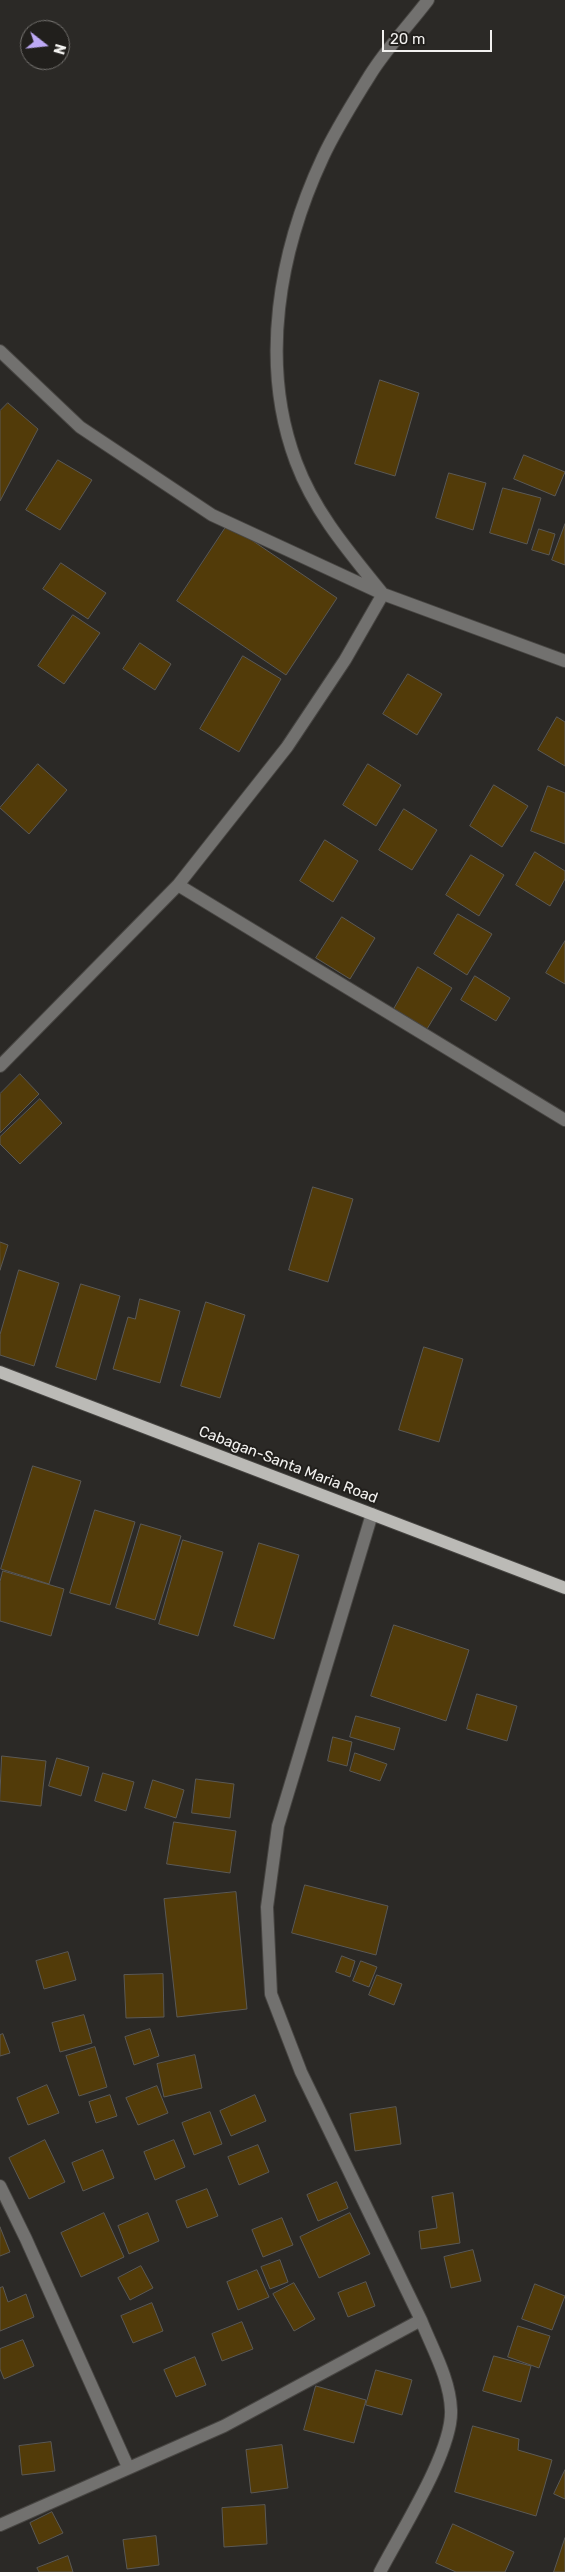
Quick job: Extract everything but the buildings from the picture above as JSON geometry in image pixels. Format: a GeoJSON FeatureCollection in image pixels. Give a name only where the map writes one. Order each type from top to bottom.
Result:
{"type":"FeatureCollection","features":[{"type":"Feature","properties":{"kind":"main road","name":"Cabagan-Santa Maria Road"},"geometry":{"type":"LineString","coordinates":[[0,1372],[565,1588]]}},
{"type":"Feature","properties":{"kind":"street"},"geometry":{"type":"LineString","coordinates":[[383,594],[330,528],[296,462],[280,402],[276,324],[290,243],[323,157],[371,73],[428,0]]}},
{"type":"Feature","properties":{"kind":"street"},"geometry":{"type":"LineString","coordinates":[[0,351],[80,427],[212,515],[383,594],[565,661]]}},
{"type":"Feature","properties":{"kind":"street"},"geometry":{"type":"LineString","coordinates":[[0,1066],[178,884],[287,747],[345,660],[383,594]]}},
{"type":"Feature","properties":{"kind":"street"},"geometry":{"type":"LineString","coordinates":[[178,884],[565,1120]]}},
{"type":"Feature","properties":{"kind":"street"},"geometry":{"type":"LineString","coordinates":[[372,1514],[278,1826],[267,1907],[271,1994],[301,2072],[443,2372],[451,2410],[443,2452],[380,2572]]}},
{"type":"Feature","properties":{"kind":"street"},"geometry":{"type":"LineString","coordinates":[[0,2186],[26,2239],[128,2467]]}},
{"type":"Feature","properties":{"kind":"street"},"geometry":{"type":"LineString","coordinates":[[0,2525],[224,2426],[420,2320]]}}]}
